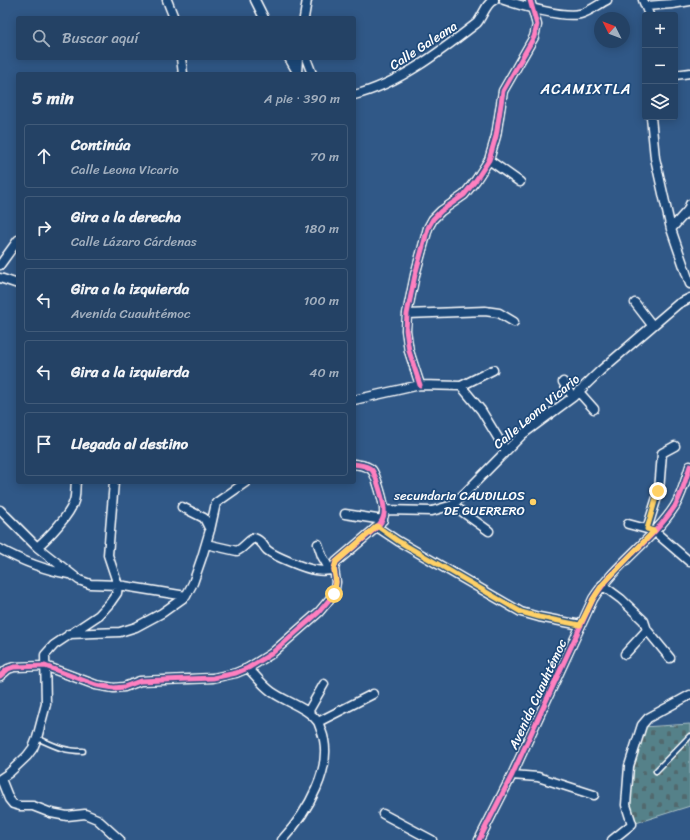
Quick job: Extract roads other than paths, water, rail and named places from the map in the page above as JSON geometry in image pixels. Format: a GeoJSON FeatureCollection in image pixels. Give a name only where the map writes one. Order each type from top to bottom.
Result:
{"type":"FeatureCollection","features":[{"type":"Feature","properties":{"kind":"street"},"geometry":{"type":"LineString","coordinates":[[167,0],[173,16]]}},
{"type":"Feature","properties":{"kind":"street"},"geometry":{"type":"LineString","coordinates":[[255,0],[263,16]]}},
{"type":"Feature","properties":{"kind":"street"},"geometry":{"type":"LineString","coordinates":[[304,16],[307,0]]}},
{"type":"Feature","properties":{"kind":"street","name":"Calle Galeana"},"geometry":{"type":"LineString","coordinates":[[356,94],[375,88],[399,77],[423,61],[477,23],[483,17],[490,1],[494,0]]}},
{"type":"Feature","properties":{"kind":"street"},"geometry":{"type":"LineString","coordinates":[[504,0],[533,9],[571,15],[581,14],[607,0]]}},
{"type":"Feature","properties":{"kind":"street"},"geometry":{"type":"LineString","coordinates":[[420,385],[409,351],[406,330],[407,314],[415,275],[428,228],[433,219],[441,211],[464,195],[489,160],[496,136],[503,91],[534,37],[537,25],[530,0]]}},
{"type":"Feature","properties":{"kind":"street"},"geometry":{"type":"LineString","coordinates":[[644,3],[672,4],[690,1]]}},
{"type":"Feature","properties":{"kind":"street"},"geometry":{"type":"LineString","coordinates":[[181,60],[183,72]]}},
{"type":"Feature","properties":{"kind":"street"},"geometry":{"type":"LineString","coordinates":[[290,60],[296,72]]}},
{"type":"Feature","properties":{"kind":"street"},"geometry":{"type":"LineString","coordinates":[[297,72],[298,60]]}},
{"type":"Feature","properties":{"kind":"street"},"geometry":{"type":"LineString","coordinates":[[307,60],[311,72]]}},
{"type":"Feature","properties":{"kind":"street"},"geometry":{"type":"LineString","coordinates":[[678,75],[688,76]]}},
{"type":"Feature","properties":{"kind":"street"},"geometry":{"type":"LineString","coordinates":[[651,120],[654,158],[671,229],[690,284]]}},
{"type":"Feature","properties":{"kind":"street"},"geometry":{"type":"LineString","coordinates":[[489,160],[520,182]]}},
{"type":"Feature","properties":{"kind":"street"},"geometry":{"type":"LineString","coordinates":[[671,229],[688,210],[690,204]]}},
{"type":"Feature","properties":{"kind":"street"},"geometry":{"type":"LineString","coordinates":[[0,265],[16,243]]}},
{"type":"Feature","properties":{"kind":"street"},"geometry":{"type":"LineString","coordinates":[[0,278],[16,283]]}},
{"type":"Feature","properties":{"kind":"street","name":"Calle Leona Vicario"},"geometry":{"type":"LineString","coordinates":[[384,510],[432,510],[453,504],[523,434],[576,394],[652,325],[678,304],[690,298]]}},
{"type":"Feature","properties":{"kind":"street"},"geometry":{"type":"LineString","coordinates":[[635,303],[652,325]]}},
{"type":"Feature","properties":{"kind":"street"},"geometry":{"type":"LineString","coordinates":[[407,314],[485,311],[499,313],[514,322]]}},
{"type":"Feature","properties":{"kind":"street"},"geometry":{"type":"LineString","coordinates":[[356,400],[420,385],[461,386],[493,370]]}},
{"type":"Feature","properties":{"kind":"street"},"geometry":{"type":"LineString","coordinates":[[563,382],[594,409]]}},
{"type":"Feature","properties":{"kind":"street"},"geometry":{"type":"LineString","coordinates":[[461,386],[481,410],[506,451]]}},
{"type":"Feature","properties":{"kind":"street"},"geometry":{"type":"LineString","coordinates":[[651,530],[658,491],[662,453],[675,446]]}},
{"type":"Feature","properties":{"kind":"street"},"geometry":{"type":"LineString","coordinates":[[332,570],[336,562],[380,523],[384,510],[376,477],[371,470],[363,465],[356,464]]}},
{"type":"Feature","properties":{"kind":"street","name":"Avenida Cuauhtémoc"},"geometry":{"type":"LineString","coordinates":[[479,840],[512,775],[593,599],[602,585],[651,530],[675,506],[680,497],[690,466]]}},
{"type":"Feature","properties":{"kind":"street"},"geometry":{"type":"LineString","coordinates":[[38,547],[50,536],[74,502],[76,484]]}},
{"type":"Feature","properties":{"kind":"street"},"geometry":{"type":"LineString","coordinates":[[113,484],[108,555],[118,585],[117,593],[99,615],[68,634],[54,645],[46,655],[46,704],[37,738],[33,748],[27,756],[1,779],[9,799],[13,804],[20,806],[33,806],[51,813],[67,816],[85,814],[97,819],[120,840]]}},
{"type":"Feature","properties":{"kind":"street"},"geometry":{"type":"LineString","coordinates":[[68,634],[120,632],[136,627],[162,613],[186,596],[193,583],[206,544],[216,503],[243,484]]}},
{"type":"Feature","properties":{"kind":"street"},"geometry":{"type":"LineString","coordinates":[[453,504],[489,531]]}},
{"type":"Feature","properties":{"kind":"street"},"geometry":{"type":"LineString","coordinates":[[182,507],[204,518],[210,530]]}},
{"type":"Feature","properties":{"kind":"street"},"geometry":{"type":"LineString","coordinates":[[0,510],[38,547],[79,580],[90,584],[118,585],[186,596]]}},
{"type":"Feature","properties":{"kind":"street"},"geometry":{"type":"LineString","coordinates":[[345,514],[380,523],[398,541],[521,612],[580,625]]}},
{"type":"Feature","properties":{"kind":"street"},"geometry":{"type":"LineString","coordinates":[[628,524],[651,530],[690,562]]}},
{"type":"Feature","properties":{"kind":"street"},"geometry":{"type":"LineString","coordinates":[[206,544],[237,551],[241,550],[248,540],[254,538],[260,540],[267,550],[285,559],[314,570],[332,570]]}},
{"type":"Feature","properties":{"kind":"street"},"geometry":{"type":"LineString","coordinates":[[0,676],[8,669],[14,667],[45,666],[96,685],[114,688],[124,687],[140,681],[213,678],[236,673],[248,668],[271,654],[319,612],[334,594],[336,582],[332,570],[322,556],[318,544]]}},
{"type":"Feature","properties":{"kind":"street"},"geometry":{"type":"LineString","coordinates":[[0,549],[21,560],[53,571],[70,574]]}},
{"type":"Feature","properties":{"kind":"street"},"geometry":{"type":"LineString","coordinates":[[602,585],[621,599],[644,621],[647,630],[670,658]]}},
{"type":"Feature","properties":{"kind":"street"},"geometry":{"type":"LineString","coordinates":[[625,654],[647,630]]}},
{"type":"Feature","properties":{"kind":"street"},"geometry":{"type":"LineString","coordinates":[[248,668],[262,684],[272,692],[308,712],[318,722],[324,737],[324,768],[317,786],[306,807],[282,840]]}},
{"type":"Feature","properties":{"kind":"street"},"geometry":{"type":"LineString","coordinates":[[308,712],[324,684]]}},
{"type":"Feature","properties":{"kind":"street"},"geometry":{"type":"LineString","coordinates":[[318,722],[373,694]]}},
{"type":"Feature","properties":{"kind":"street"},"geometry":{"type":"LineString","coordinates":[[612,840],[632,824],[626,805],[629,766],[642,725],[648,718],[690,695]]}},
{"type":"Feature","properties":{"kind":"street"},"geometry":{"type":"LineString","coordinates":[[512,775],[538,777],[594,795]]}},
{"type":"Feature","properties":{"kind":"street"},"geometry":{"type":"LineString","coordinates":[[383,814],[432,840]]}},
{"type":"Feature","properties":{"kind":"lane"},"geometry":{"type":"LineString","coordinates":[[656,771],[690,736]]}},
{"type":"Feature","properties":{"kind":"lane"},"geometry":{"type":"LineString","coordinates":[[37,738],[60,749],[83,751]]}},
{"type":"Feature","properties":{"kind":"place","name":"secundaria CAUDILLOS DE GUERRERO"},"geometry":{"type":"Point","coordinates":[533,502]}},
{"type":"Feature","properties":{"kind":"district","name":"ACAMIXTLA"},"geometry":{"type":"Point","coordinates":[586,89]}}]}
